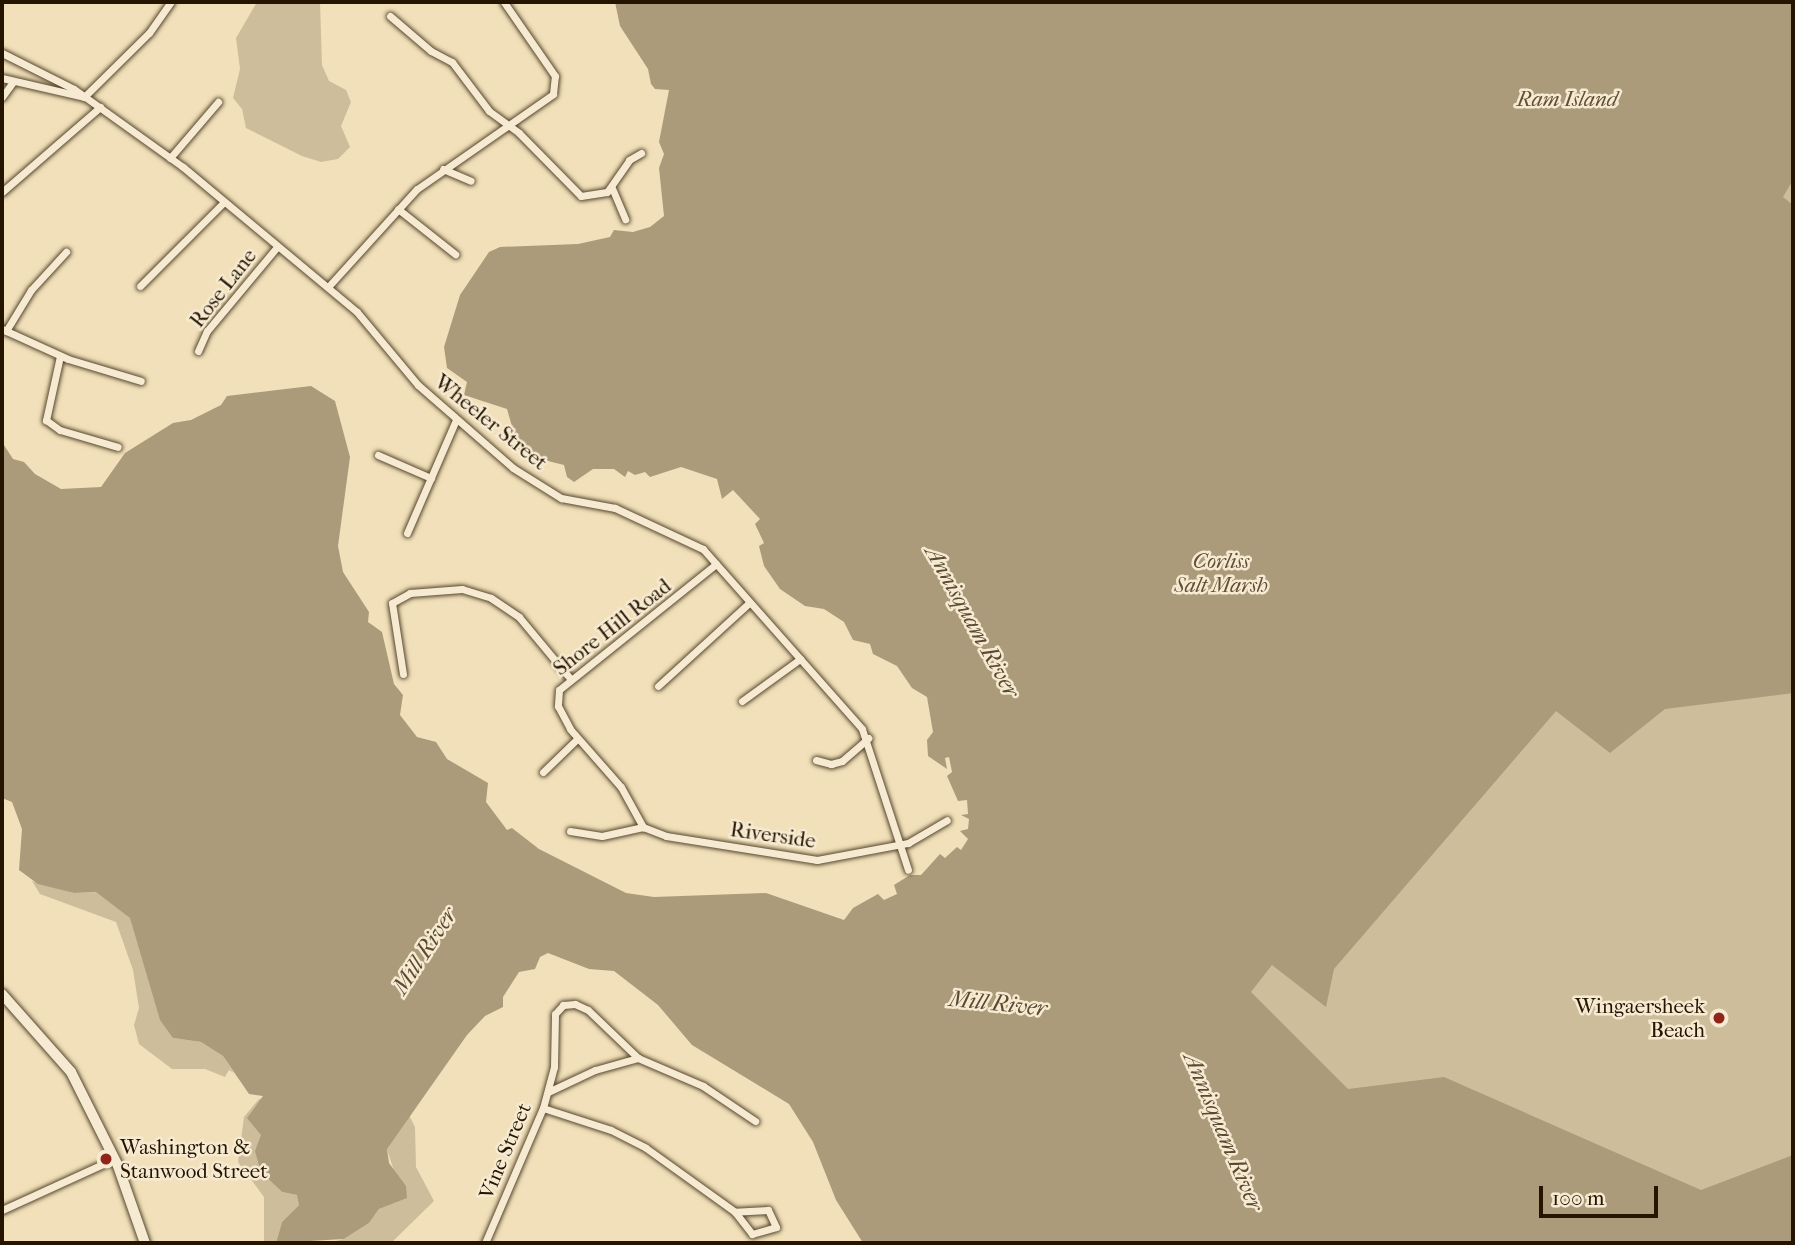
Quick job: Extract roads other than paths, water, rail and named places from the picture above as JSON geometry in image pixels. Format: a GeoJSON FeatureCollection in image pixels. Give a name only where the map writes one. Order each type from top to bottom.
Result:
{"type":"FeatureCollection","features":[{"type":"Feature","properties":{"kind":"main road"},"geometry":{"type":"LineString","coordinates":[[2,994],[61,1057],[114,1159],[145,1243]]}},
{"type":"Feature","properties":{"kind":"street"},"geometry":{"type":"LineString","coordinates":[[2,78],[85,96],[149,33],[171,2]]}},
{"type":"Feature","properties":{"kind":"street"},"geometry":{"type":"LineString","coordinates":[[328,287],[398,209],[443,169],[553,94],[557,84],[505,2]]}},
{"type":"Feature","properties":{"kind":"street"},"geometry":{"type":"LineString","coordinates":[[390,16],[431,51],[452,62],[474,94],[581,196],[589,198],[612,188],[629,160],[641,153]]}},
{"type":"Feature","properties":{"kind":"street","name":"Wheeler Street"},"geometry":{"type":"LineString","coordinates":[[2,53],[85,96],[170,158],[357,312],[418,386],[513,468],[561,498],[636,516],[703,549],[868,738],[908,870]]}},
{"type":"Feature","properties":{"kind":"street"},"geometry":{"type":"LineString","coordinates":[[2,97],[13,82]]}},
{"type":"Feature","properties":{"kind":"street"},"geometry":{"type":"LineString","coordinates":[[170,158],[218,102]]}},
{"type":"Feature","properties":{"kind":"street"},"geometry":{"type":"LineString","coordinates":[[2,192],[100,107]]}},
{"type":"Feature","properties":{"kind":"street"},"geometry":{"type":"LineString","coordinates":[[443,169],[471,181]]}},
{"type":"Feature","properties":{"kind":"street"},"geometry":{"type":"LineString","coordinates":[[612,188],[625,219]]}},
{"type":"Feature","properties":{"kind":"street"},"geometry":{"type":"LineString","coordinates":[[140,286],[224,202]]}},
{"type":"Feature","properties":{"kind":"street"},"geometry":{"type":"LineString","coordinates":[[398,209],[455,254]]}},
{"type":"Feature","properties":{"kind":"street","name":"Rose Lane"},"geometry":{"type":"LineString","coordinates":[[198,351],[207,331],[277,247]]}},
{"type":"Feature","properties":{"kind":"street"},"geometry":{"type":"LineString","coordinates":[[66,252],[31,290],[4,330],[61,356],[141,381]]}},
{"type":"Feature","properties":{"kind":"street"},"geometry":{"type":"LineString","coordinates":[[61,356],[46,420],[60,430],[118,447]]}},
{"type":"Feature","properties":{"kind":"street"},"geometry":{"type":"LineString","coordinates":[[407,533],[457,420]]}},
{"type":"Feature","properties":{"kind":"street"},"geometry":{"type":"LineString","coordinates":[[378,455],[431,478]]}},
{"type":"Feature","properties":{"kind":"street","name":"Shore Hill Road"},"geometry":{"type":"LineString","coordinates":[[643,827],[621,786],[577,739],[557,698],[569,677],[650,621],[716,564]]}},
{"type":"Feature","properties":{"kind":"street"},"geometry":{"type":"LineString","coordinates":[[403,674],[392,603],[411,593],[462,589],[491,598],[519,617],[569,677]]}},
{"type":"Feature","properties":{"kind":"street"},"geometry":{"type":"LineString","coordinates":[[658,686],[749,603]]}},
{"type":"Feature","properties":{"kind":"street"},"geometry":{"type":"LineString","coordinates":[[742,701],[800,659]]}},
{"type":"Feature","properties":{"kind":"street"},"geometry":{"type":"LineString","coordinates":[[816,760],[831,764],[842,761],[868,738]]}},
{"type":"Feature","properties":{"kind":"street"},"geometry":{"type":"LineString","coordinates":[[543,772],[577,739]]}},
{"type":"Feature","properties":{"kind":"street"},"geometry":{"type":"LineString","coordinates":[[900,844],[933,832],[947,820]]}},
{"type":"Feature","properties":{"kind":"street"},"geometry":{"type":"LineString","coordinates":[[570,831],[601,836],[643,827]]}},
{"type":"Feature","properties":{"kind":"street","name":"Riverside"},"geometry":{"type":"LineString","coordinates":[[643,827],[656,835],[817,860],[900,844]]}},
{"type":"Feature","properties":{"kind":"street"},"geometry":{"type":"LineString","coordinates":[[548,1092],[554,1067],[554,1020],[563,1005],[575,1004],[588,1010],[638,1058],[703,1086],[755,1121]]}},
{"type":"Feature","properties":{"kind":"street","name":"Vine Street"},"geometry":{"type":"LineString","coordinates":[[485,1243],[548,1092],[595,1070],[638,1058]]}},
{"type":"Feature","properties":{"kind":"street"},"geometry":{"type":"LineString","coordinates":[[543,1108],[588,1121],[646,1148],[735,1212],[752,1234],[776,1227],[768,1210],[735,1212]]}},
{"type":"Feature","properties":{"kind":"street"},"geometry":{"type":"LineString","coordinates":[[2,1210],[114,1159]]}},
{"type":"Feature","properties":{"kind":"water"},"geometry":{"type":"Polygon","coordinates":[[[615,2],[1793,2],[1793,180],[1783,197],[1793,205],[1793,693],[1665,709],[1610,753],[1556,711],[1334,969],[1326,1007],[1272,965],[1251,992],[1348,1089],[1444,1077],[1701,1190],[1793,1155],[1793,1243],[863,1243],[836,1200],[813,1142],[789,1104],[692,1045],[658,1005],[614,971],[589,969],[548,953],[540,957],[535,969],[519,972],[503,997],[503,1007],[485,1016],[467,1035],[387,1149],[389,1163],[406,1186],[407,1198],[379,1209],[369,1223],[344,1239],[276,1243],[282,1222],[299,1205],[297,1195],[282,1192],[261,1172],[255,1151],[261,1135],[247,1118],[263,1096],[249,1094],[223,1056],[201,1042],[173,1038],[160,1020],[130,918],[96,892],[74,893],[38,884],[19,870],[22,829],[12,802],[2,798],[2,442],[13,459],[24,462],[35,474],[61,489],[101,487],[125,453],[173,423],[191,420],[221,405],[227,396],[311,386],[335,401],[350,457],[338,546],[343,572],[369,612],[368,622],[382,632],[394,684],[403,695],[400,715],[417,737],[436,742],[447,759],[488,783],[486,802],[507,830],[512,828],[539,849],[626,893],[654,897],[766,893],[844,920],[853,908],[878,894],[884,900],[897,894],[894,885],[910,875],[921,875],[940,854],[945,858],[957,847],[961,850],[968,839],[960,831],[968,829],[969,819],[961,815],[968,814],[967,800],[958,801],[947,776],[952,772],[949,757],[945,758],[947,769],[928,756],[927,740],[933,732],[927,697],[912,688],[897,666],[873,654],[870,644],[853,640],[844,622],[824,609],[805,606],[780,589],[764,566],[759,546],[764,543],[755,524],[760,519],[733,490],[722,499],[717,479],[681,467],[650,477],[645,472],[635,475],[628,471],[625,477],[614,469],[593,469],[574,482],[567,477],[564,465],[520,454],[507,409],[464,395],[467,382],[447,368],[444,347],[460,295],[489,252],[500,247],[578,244],[610,237],[614,230],[633,232],[650,227],[664,216],[659,168],[664,154],[659,142],[669,90],[655,89],[651,84],[648,69],[620,26],[615,2]]]}},
{"type":"Feature","properties":{"kind":"place","name":"Wingaersheek Beach"},"geometry":{"type":"Point","coordinates":[1719,1018]}},
{"type":"Feature","properties":{"kind":"place","name":"Washington & Stanwood Street"},"geometry":{"type":"Point","coordinates":[106,1159]}},
{"type":"Feature","properties":{"kind":"park label","name":"Ram Island"},"geometry":{"type":"Point","coordinates":[1567,99]}},
{"type":"Feature","properties":{"kind":"park label","name":"Corliss Salt Marsh"},"geometry":{"type":"Point","coordinates":[1221,573]}},
{"type":"Feature","properties":{"kind":"water label","name":"Annisquam River"},"geometry":{"type":"Point","coordinates":[972,622]}},
{"type":"Feature","properties":{"kind":"water label","name":"Mill River"},"geometry":{"type":"Point","coordinates":[425,951]}},
{"type":"Feature","properties":{"kind":"water label","name":"Mill River"},"geometry":{"type":"Point","coordinates":[998,1004]}},
{"type":"Feature","properties":{"kind":"water label","name":"Annisquam River"},"geometry":{"type":"Point","coordinates":[1223,1132]}}]}
